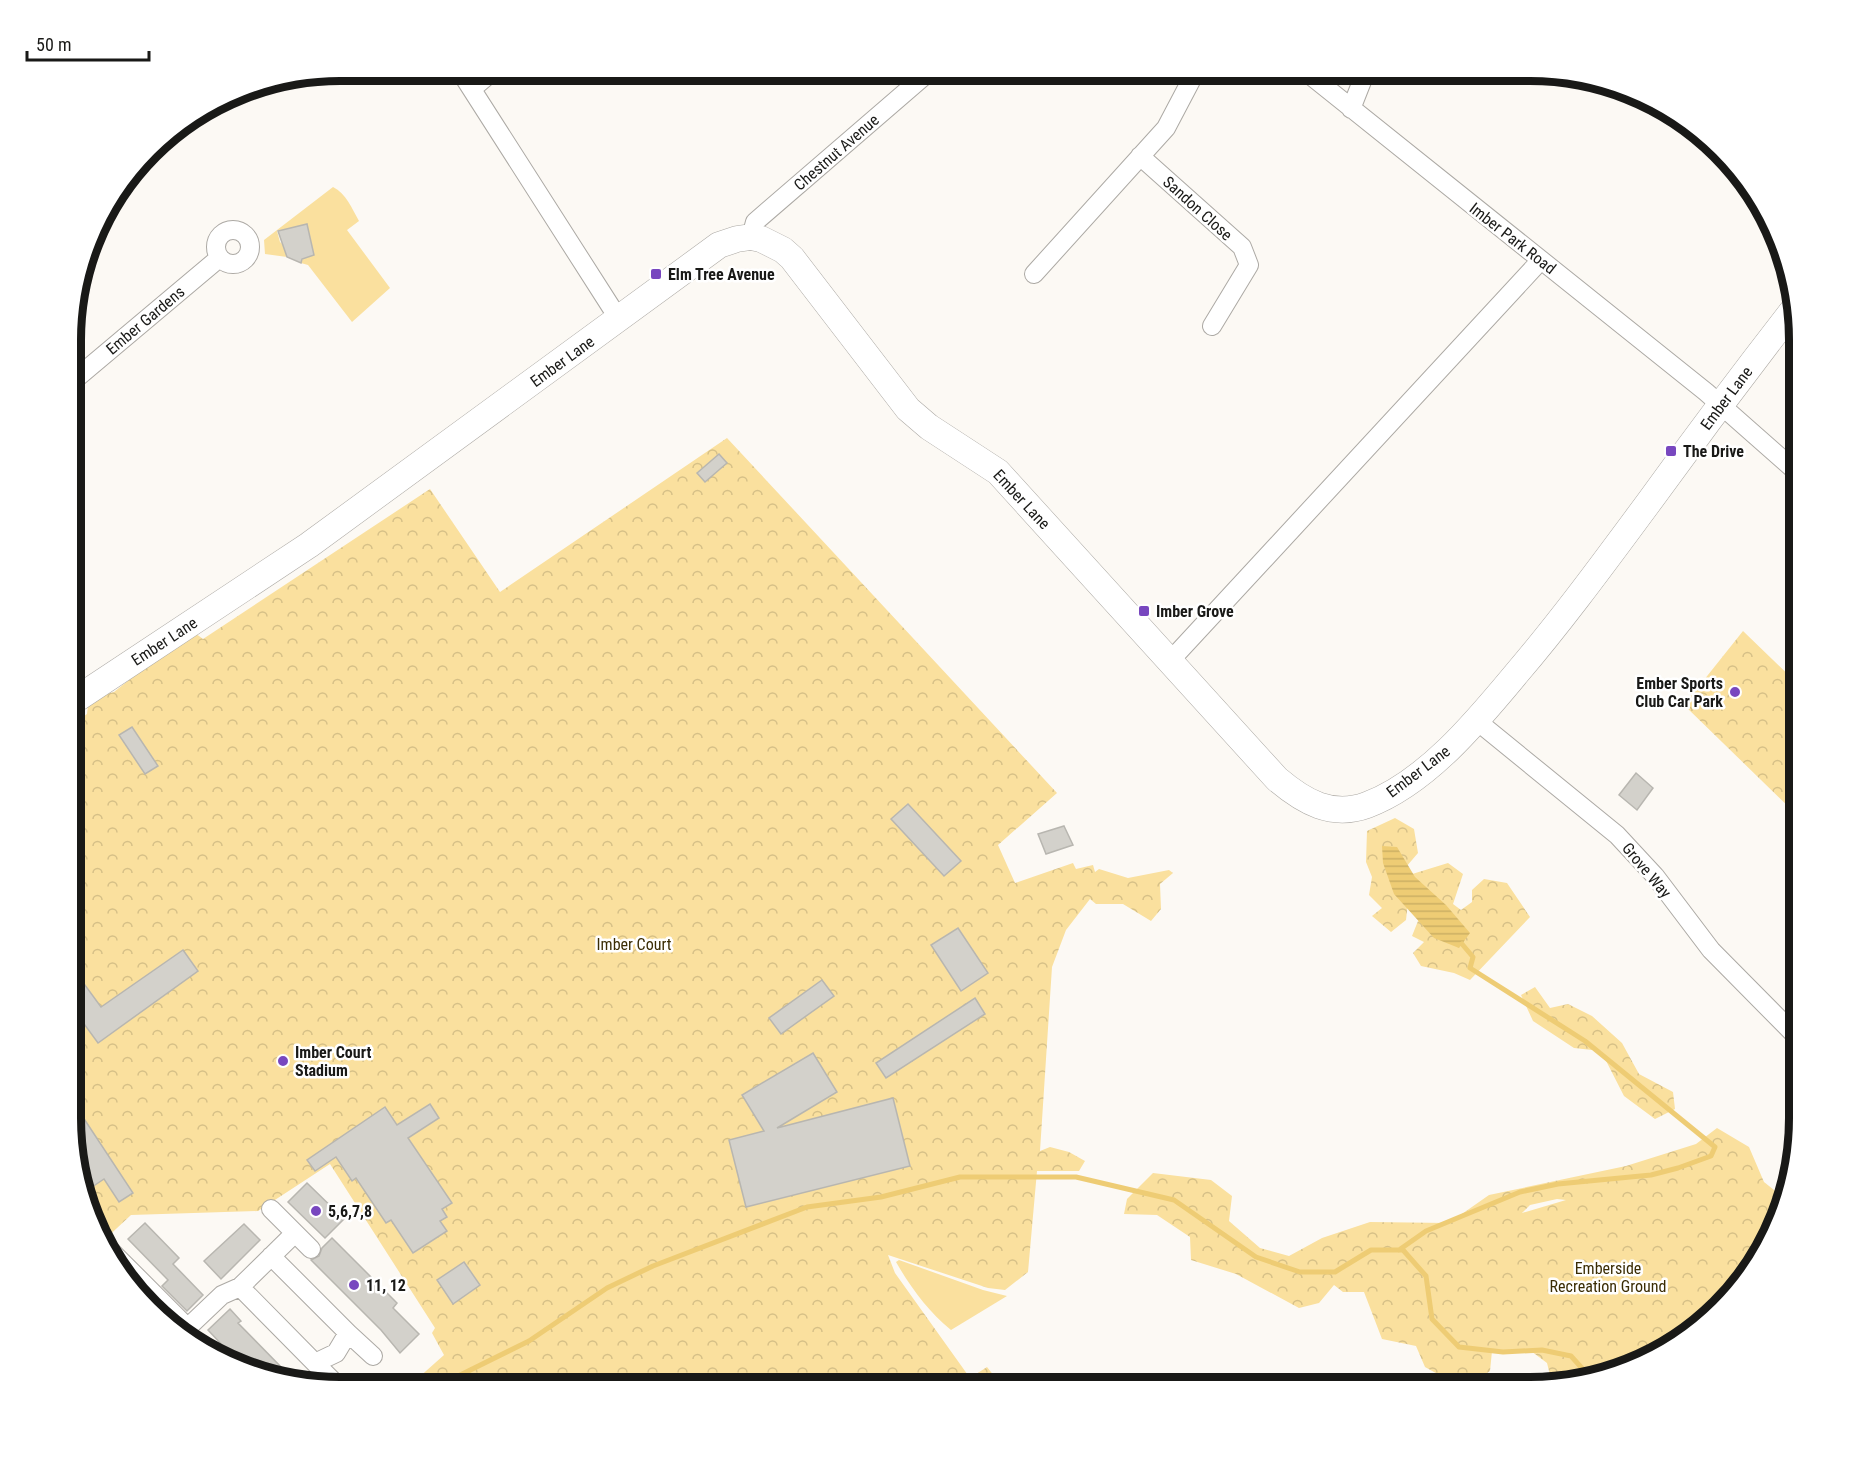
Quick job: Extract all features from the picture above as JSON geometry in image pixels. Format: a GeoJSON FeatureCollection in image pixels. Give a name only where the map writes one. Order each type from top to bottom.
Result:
{"type":"FeatureCollection","features":[{"type":"Feature","properties":{"kind":"main road","name":"Ember Lane"},"geometry":{"type":"LineString","coordinates":[[81,696],[309,545],[621,319],[711,250],[729,242],[751,237],[771,243],[792,258],[908,409],[929,427],[998,472],[1278,779],[1299,796],[1320,807],[1335,810],[1350,809],[1366,805],[1387,795],[1428,766],[1477,721],[1594,576],[1720,404],[1788,317]]}},
{"type":"Feature","properties":{"kind":"street"},"geometry":{"type":"LineString","coordinates":[[467,81],[611,307],[621,319]]}},
{"type":"Feature","properties":{"kind":"street"},"geometry":{"type":"LineString","coordinates":[[472,90],[481,81]]}},
{"type":"Feature","properties":{"kind":"street","name":"Chestnut Avenue"},"geometry":{"type":"LineString","coordinates":[[751,237],[755,222],[918,81]]}},
{"type":"Feature","properties":{"kind":"street"},"geometry":{"type":"LineString","coordinates":[[1034,274],[1166,128],[1191,81]]}},
{"type":"Feature","properties":{"kind":"street","name":"Imber Park Road"},"geometry":{"type":"LineString","coordinates":[[1317,81],[1720,404]]}},
{"type":"Feature","properties":{"kind":"street"},"geometry":{"type":"LineString","coordinates":[[1351,109],[1362,81]]}},
{"type":"Feature","properties":{"kind":"street","name":"Sandon Close"},"geometry":{"type":"LineString","coordinates":[[1140,156],[1242,247],[1249,265],[1212,326]]}},
{"type":"Feature","properties":{"kind":"street","name":"Ember Gardens"},"geometry":{"type":"LineString","coordinates":[[81,374],[218,259]]}},
{"type":"Feature","properties":{"kind":"street"},"geometry":{"type":"LineString","coordinates":[[1170,660],[1541,260]]}},
{"type":"Feature","properties":{"kind":"street"},"geometry":{"type":"LineString","coordinates":[[1720,404],[1789,465]]}},
{"type":"Feature","properties":{"kind":"street","name":"Grove Way"},"geometry":{"type":"LineString","coordinates":[[1477,721],[1635,852],[1711,950],[1789,1028]]}},
{"type":"Feature","properties":{"kind":"street"},"geometry":{"type":"LineString","coordinates":[[272,1209],[311,1249]]}},
{"type":"Feature","properties":{"kind":"street"},"geometry":{"type":"LineString","coordinates":[[188,1327],[222,1295],[240,1287],[295,1233]]}},
{"type":"Feature","properties":{"kind":"street"},"geometry":{"type":"LineString","coordinates":[[271,1256],[373,1356]]}},
{"type":"Feature","properties":{"kind":"street"},"geometry":{"type":"LineString","coordinates":[[138,1279],[169,1313]]}},
{"type":"Feature","properties":{"kind":"street"},"geometry":{"type":"LineString","coordinates":[[240,1287],[328,1376]]}},
{"type":"Feature","properties":{"kind":"street"},"geometry":{"type":"LineString","coordinates":[[315,1364],[336,1353],[348,1333]]}},
{"type":"Feature","properties":{"kind":"green space"},"geometry":{"type":"Polygon","coordinates":[[[333,187],[345,197],[359,221],[347,230],[390,288],[352,322],[308,265],[301,263],[304,256],[305,258],[314,255],[307,225],[277,231],[280,242],[289,250],[287,257],[265,254],[264,240],[333,187]]]}},
{"type":"Feature","properties":{"kind":"green space","name":"Imber Court"},"geometry":{"type":"Polygon","coordinates":[[[727,438],[1057,793],[998,845],[1015,883],[1073,863],[1076,869],[1093,865],[1095,872],[1099,869],[1128,878],[1169,870],[1173,873],[1160,884],[1161,909],[1151,921],[1123,904],[1096,904],[1090,899],[1066,930],[1052,967],[1040,1151],[1050,1147],[1069,1152],[1085,1161],[1079,1171],[1037,1171],[1028,1272],[1005,1290],[988,1288],[888,1255],[895,1273],[969,1377],[419,1377],[444,1355],[432,1333],[435,1328],[330,1164],[258,1211],[131,1215],[110,1235],[90,1185],[83,1152],[81,1118],[81,718],[87,714],[88,705],[98,696],[114,692],[191,630],[203,639],[430,489],[500,592],[727,438]]]}},
{"type":"Feature","properties":{"kind":"green space"},"geometry":{"type":"Polygon","coordinates":[[[1743,631],[1789,675],[1789,807],[1684,705],[1743,631]]]}},
{"type":"Feature","properties":{"kind":"green space"},"geometry":{"type":"Polygon","coordinates":[[[1395,818],[1414,829],[1418,853],[1406,867],[1409,875],[1448,863],[1463,874],[1453,904],[1461,910],[1472,902],[1472,890],[1484,879],[1507,883],[1530,917],[1470,980],[1454,973],[1421,966],[1413,953],[1424,942],[1412,936],[1428,896],[1409,893],[1406,920],[1391,932],[1372,916],[1382,908],[1369,895],[1372,877],[1366,862],[1367,831],[1395,818]]]}},
{"type":"Feature","properties":{"kind":"green space"},"geometry":{"type":"Polygon","coordinates":[[[1535,987],[1550,1008],[1568,1004],[1592,1016],[1622,1043],[1639,1074],[1673,1092],[1675,1109],[1655,1119],[1624,1096],[1601,1051],[1574,1048],[1533,1021],[1521,995],[1535,987]]]}},
{"type":"Feature","properties":{"kind":"green space","name":"Emberside Recreation Ground"},"geometry":{"type":"Polygon","coordinates":[[[1717,1128],[1749,1147],[1764,1182],[1778,1193],[1762,1232],[1745,1262],[1725,1289],[1701,1313],[1674,1333],[1629,1357],[1597,1368],[1564,1375],[1550,1376],[1547,1363],[1531,1351],[1492,1351],[1490,1371],[1482,1377],[1443,1377],[1425,1367],[1416,1346],[1382,1339],[1364,1292],[1343,1292],[1334,1285],[1319,1303],[1299,1308],[1236,1274],[1191,1260],[1190,1237],[1157,1215],[1124,1214],[1127,1199],[1153,1173],[1211,1180],[1232,1196],[1229,1221],[1260,1248],[1289,1256],[1322,1238],[1370,1222],[1449,1223],[1489,1195],[1626,1166],[1696,1144],[1717,1128]],[[1557,1199],[1530,1205],[1522,1213],[1566,1200],[1557,1199]]]}},
{"type":"Feature","properties":{"kind":"green space"},"geometry":{"type":"Polygon","coordinates":[[[899,1260],[983,1290],[1007,1296],[951,1330],[927,1307],[914,1290],[896,1262],[899,1260]]]}},
{"type":"Feature","properties":{"kind":"green space","name":"Imber Court"},"geometry":{"type":"Polygon","coordinates":[[[987,1367],[995,1377],[972,1377],[987,1367]]]}},
{"type":"Feature","properties":{"kind":"shaded area"},"geometry":{"type":"Polygon","coordinates":[[[1382,846],[1397,847],[1415,877],[1446,905],[1470,933],[1459,948],[1434,938],[1394,894],[1383,863],[1382,846]]]}},
{"type":"Feature","properties":{"kind":"building"},"geometry":{"type":"Polygon","coordinates":[[[307,224],[314,255],[302,259],[301,263],[287,257],[278,231],[307,224]]]}},
{"type":"Feature","properties":{"kind":"building"},"geometry":{"type":"Polygon","coordinates":[[[719,454],[727,463],[705,482],[697,473],[719,454]]]}},
{"type":"Feature","properties":{"kind":"building"},"geometry":{"type":"Polygon","coordinates":[[[132,727],[158,766],[145,774],[119,735],[132,727]]]}},
{"type":"Feature","properties":{"kind":"building"},"geometry":{"type":"Polygon","coordinates":[[[1636,773],[1653,788],[1637,810],[1619,795],[1636,773]]]}},
{"type":"Feature","properties":{"kind":"building"},"geometry":{"type":"Polygon","coordinates":[[[908,804],[961,861],[944,876],[891,819],[908,804]]]}},
{"type":"Feature","properties":{"kind":"building"},"geometry":{"type":"Polygon","coordinates":[[[1064,826],[1073,845],[1046,854],[1038,834],[1064,826]]]}},
{"type":"Feature","properties":{"kind":"building"},"geometry":{"type":"Polygon","coordinates":[[[958,928],[988,973],[961,991],[931,945],[958,928]]]}},
{"type":"Feature","properties":{"kind":"building"},"geometry":{"type":"Polygon","coordinates":[[[183,950],[198,971],[98,1043],[81,1020],[81,980],[101,1007],[183,950]]]}},
{"type":"Feature","properties":{"kind":"building"},"geometry":{"type":"Polygon","coordinates":[[[822,980],[834,996],[781,1034],[769,1018],[822,980]]]}},
{"type":"Feature","properties":{"kind":"building"},"geometry":{"type":"Polygon","coordinates":[[[975,998],[985,1014],[886,1078],[876,1063],[975,998]]]}},
{"type":"Feature","properties":{"kind":"building"},"geometry":{"type":"Polygon","coordinates":[[[813,1053],[837,1092],[777,1128],[893,1098],[910,1166],[746,1207],[729,1140],[764,1131],[742,1095],[813,1053]]]}},
{"type":"Feature","properties":{"kind":"building"},"geometry":{"type":"Polygon","coordinates":[[[430,1104],[439,1118],[408,1138],[452,1203],[442,1209],[447,1217],[440,1221],[447,1231],[413,1253],[391,1220],[386,1223],[356,1178],[352,1181],[336,1157],[315,1171],[307,1160],[385,1107],[397,1125],[430,1104]]]}},
{"type":"Feature","properties":{"kind":"building"},"geometry":{"type":"Polygon","coordinates":[[[81,1114],[133,1193],[119,1202],[104,1179],[91,1188],[83,1152],[81,1114]]]}},
{"type":"Feature","properties":{"kind":"building","name":"5,6,7,8"},"geometry":{"type":"Polygon","coordinates":[[[307,1183],[344,1219],[325,1238],[288,1202],[307,1183]]]}},
{"type":"Feature","properties":{"kind":"building"},"geometry":{"type":"Polygon","coordinates":[[[145,1223],[179,1258],[173,1264],[203,1295],[187,1311],[162,1286],[168,1280],[128,1239],[145,1223]]]}},
{"type":"Feature","properties":{"kind":"building"},"geometry":{"type":"Polygon","coordinates":[[[244,1224],[260,1240],[221,1279],[204,1261],[244,1224]]]}},
{"type":"Feature","properties":{"kind":"building"},"geometry":{"type":"Polygon","coordinates":[[[332,1238],[397,1303],[393,1308],[419,1334],[400,1353],[381,1330],[311,1260],[319,1256],[322,1248],[332,1238]]]}},
{"type":"Feature","properties":{"kind":"building"},"geometry":{"type":"Polygon","coordinates":[[[464,1262],[480,1285],[453,1304],[437,1280],[464,1262]]]}},
{"type":"Feature","properties":{"kind":"building"},"geometry":{"type":"Polygon","coordinates":[[[230,1309],[241,1321],[238,1323],[284,1370],[257,1363],[226,1350],[208,1330],[230,1309]]]}},
{"type":"Feature","properties":{"kind":"waterway"},"geometry":{"type":"LineString","coordinates":[[1399,1250],[1426,1231],[1520,1192],[1558,1184],[1651,1175],[1711,1156],[1715,1147],[1585,1041],[1470,968],[1473,957],[1462,944]]}},
{"type":"Feature","properties":{"kind":"waterway"},"geometry":{"type":"LineString","coordinates":[[456,1377],[529,1341],[607,1288],[653,1266],[807,1207],[881,1197],[960,1177],[1076,1177],[1174,1200],[1256,1257],[1300,1272],[1335,1272],[1371,1250],[1403,1250],[1426,1276],[1432,1319],[1459,1347],[1503,1352],[1542,1350],[1571,1356],[1584,1371]]}},
{"type":"Feature","properties":{"kind":"place","name":"Elm Tree Avenue"},"geometry":{"type":"Point","coordinates":[656,274]}},
{"type":"Feature","properties":{"kind":"place","name":"The Drive"},"geometry":{"type":"Point","coordinates":[1671,451]}},
{"type":"Feature","properties":{"kind":"place","name":"Imber Grove"},"geometry":{"type":"Point","coordinates":[1144,611]}},
{"type":"Feature","properties":{"kind":"place","name":"Ember Sports Club Car Park"},"geometry":{"type":"Point","coordinates":[1735,692]}},
{"type":"Feature","properties":{"kind":"place","name":"Imber Court Stadium"},"geometry":{"type":"Point","coordinates":[283,1061]}},
{"type":"Feature","properties":{"kind":"place","name":"5,6,7,8"},"geometry":{"type":"Point","coordinates":[316,1211]}},
{"type":"Feature","properties":{"kind":"place","name":"11, 12"},"geometry":{"type":"Point","coordinates":[354,1285]}}]}
